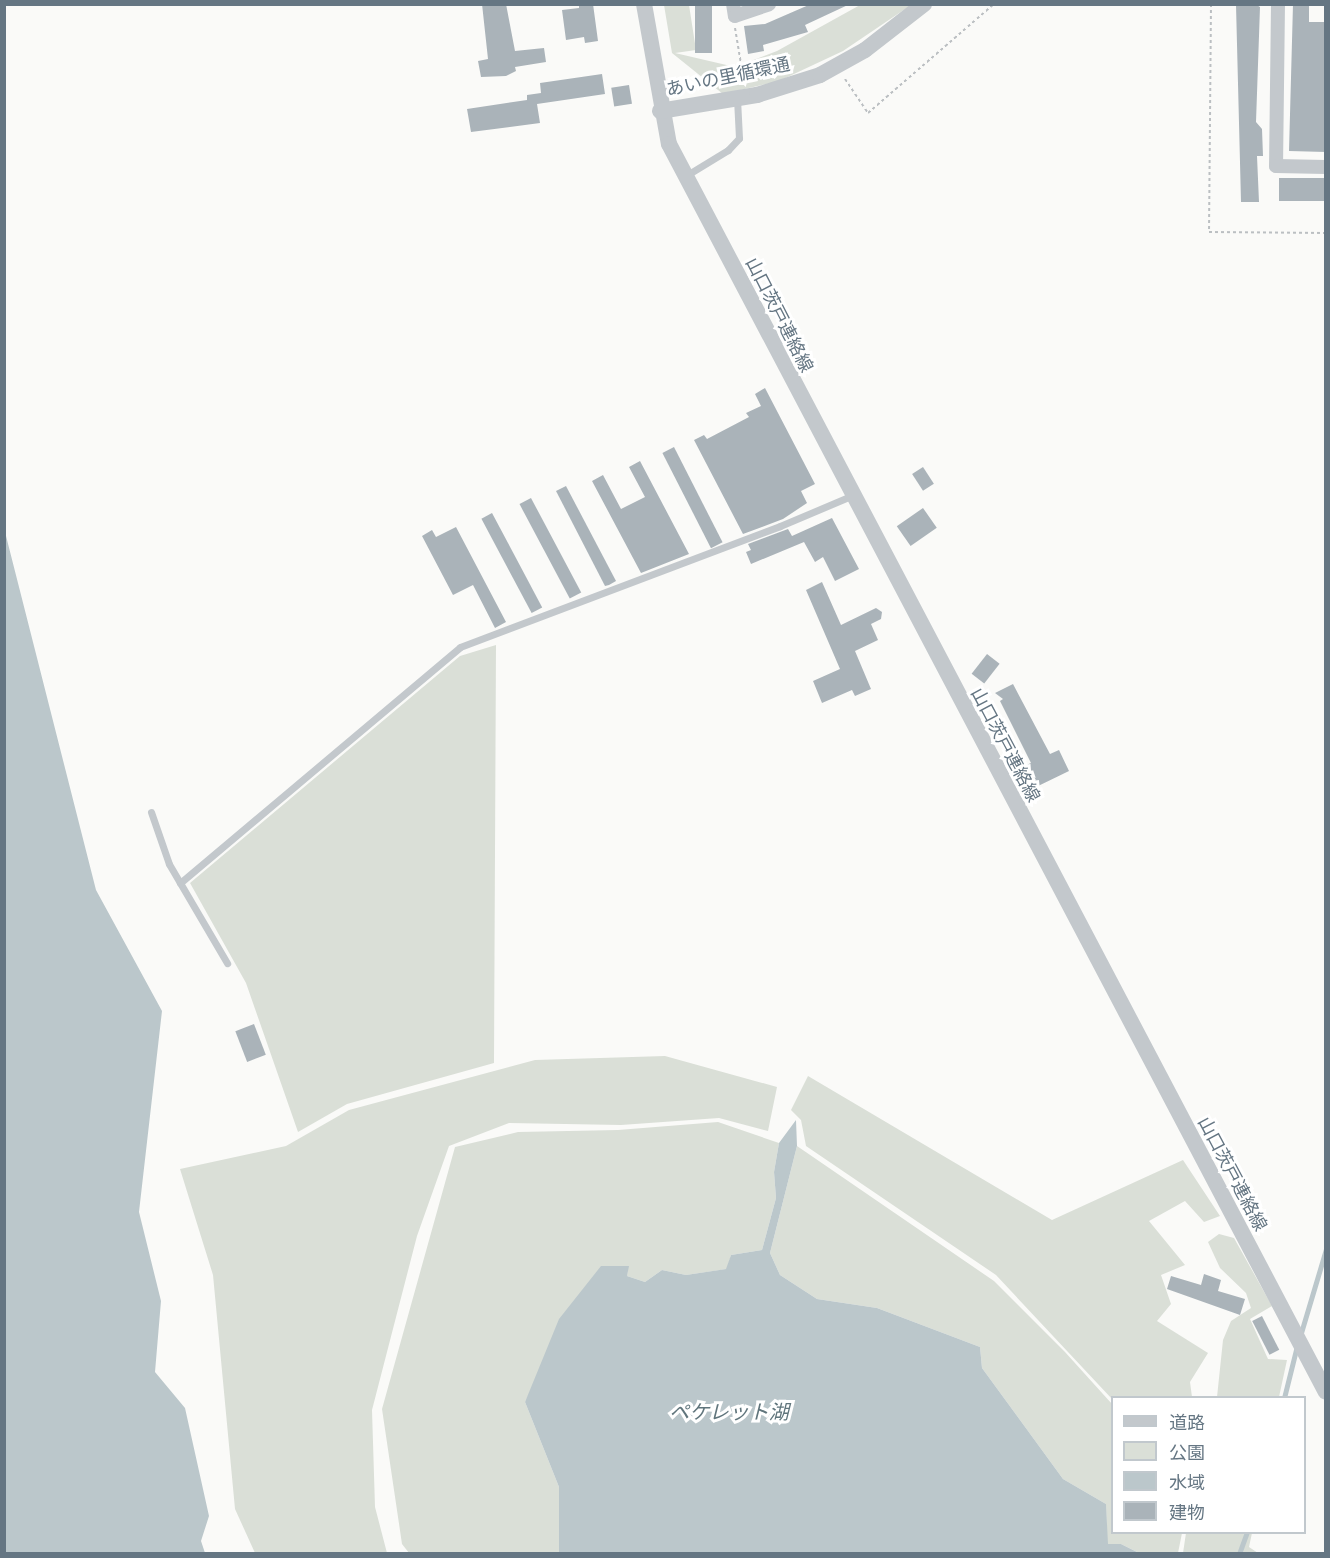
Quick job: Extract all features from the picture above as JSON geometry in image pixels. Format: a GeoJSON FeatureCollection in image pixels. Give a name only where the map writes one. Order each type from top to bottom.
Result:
{"type":"FeatureCollection","features":[{"type":"Feature","properties":{"kind":"street","name":"あいの里循環通"},"geometry":{"type":"LineString","coordinates":[[644,4],[660,111],[790,87],[865,50],[924,4]]}},
{"type":"Feature","properties":{"kind":"street"},"geometry":{"type":"LineString","coordinates":[[733,4],[735,16],[769,4]]}},
{"type":"Feature","properties":{"kind":"street"},"geometry":{"type":"LineString","coordinates":[[1278,4],[1276,166],[1326,166]]}},
{"type":"Feature","properties":{"kind":"street","name":"山口茨戸連絡線"},"geometry":{"type":"LineString","coordinates":[[660,111],[666,138],[851,496],[1326,1392]]}},
{"type":"Feature","properties":{"kind":"lane"},"geometry":{"type":"LineString","coordinates":[[686,176],[716,158],[739,138],[737,98]]}},
{"type":"Feature","properties":{"kind":"lane"},"geometry":{"type":"LineString","coordinates":[[180,883],[460,647],[851,496]]}},
{"type":"Feature","properties":{"kind":"lane"},"geometry":{"type":"LineString","coordinates":[[151,812],[169,864],[227,963]]}},
{"type":"Feature","properties":{"kind":"path"},"geometry":{"type":"LineString","coordinates":[[838,65],[868,113],[994,4]]}},
{"type":"Feature","properties":{"kind":"path"},"geometry":{"type":"LineString","coordinates":[[1211,4],[1209,232],[1326,233]]}},
{"type":"Feature","properties":{"kind":"path"},"geometry":{"type":"LineString","coordinates":[[735,26],[743,76]]}},
{"type":"Feature","properties":{"kind":"green space"},"geometry":{"type":"Polygon","coordinates":[[[664,5],[689,5],[696,50],[675,53],[735,67],[777,51],[860,5],[911,5],[843,51],[779,81],[723,94],[672,53],[664,5]]]}},
{"type":"Feature","properties":{"kind":"green space"},"geometry":{"type":"Polygon","coordinates":[[[496,645],[494,1063],[347,1104],[298,1132],[246,983],[190,883],[460,656],[496,645]]]}},
{"type":"Feature","properties":{"kind":"green space"},"geometry":{"type":"Polygon","coordinates":[[[665,1056],[777,1087],[768,1131],[719,1118],[621,1125],[509,1123],[449,1146],[417,1236],[372,1410],[375,1507],[387,1553],[255,1553],[235,1509],[213,1275],[180,1169],[286,1146],[349,1110],[535,1060],[665,1056]]]}},
{"type":"Feature","properties":{"kind":"green space"},"geometry":{"type":"Polygon","coordinates":[[[808,1076],[1052,1220],[1183,1160],[1220,1216],[1204,1222],[1185,1201],[1149,1221],[1185,1265],[1161,1275],[1171,1304],[1157,1321],[1208,1353],[1190,1382],[1192,1396],[1111,1396],[1111,1398],[996,1275],[806,1146],[801,1120],[791,1110],[808,1076]]]}},
{"type":"Feature","properties":{"kind":"green space"},"geometry":{"type":"Polygon","coordinates":[[[718,1122],[779,1143],[774,1172],[776,1198],[762,1250],[731,1255],[727,1269],[686,1275],[662,1270],[645,1282],[627,1276],[628,1266],[540,1373],[525,1402],[559,1487],[559,1553],[409,1553],[402,1544],[382,1409],[455,1147],[518,1132],[618,1130],[718,1122]]]}},
{"type":"Feature","properties":{"kind":"green space"},"geometry":{"type":"Polygon","coordinates":[[[797,1146],[994,1281],[1065,1352],[1111,1403],[1111,1534],[1182,1534],[1178,1553],[1139,1553],[1121,1544],[1107,1544],[1106,1504],[1063,1479],[982,1368],[980,1347],[877,1308],[817,1299],[780,1275],[770,1253],[797,1146]]]}},
{"type":"Feature","properties":{"kind":"green space"},"geometry":{"type":"Polygon","coordinates":[[[1219,1234],[1234,1238],[1272,1306],[1250,1319],[1268,1359],[1287,1360],[1279,1396],[1217,1396],[1223,1340],[1231,1321],[1251,1308],[1246,1293],[1220,1268],[1208,1242],[1219,1234]]]}},
{"type":"Feature","properties":{"kind":"green space"},"geometry":{"type":"Polygon","coordinates":[[[1186,1534],[1252,1534],[1249,1547],[1258,1553],[1183,1553],[1186,1534]]]}},
{"type":"Feature","properties":{"kind":"water"},"geometry":{"type":"Polygon","coordinates":[[[4,528],[96,890],[162,1011],[139,1212],[161,1301],[155,1372],[185,1408],[209,1516],[201,1541],[205,1553],[5,1553],[4,528]]]}},
{"type":"Feature","properties":{"kind":"water","name":"ペケレット湖"},"geometry":{"type":"Polygon","coordinates":[[[796,1120],[797,1146],[770,1253],[780,1275],[817,1299],[877,1308],[980,1347],[982,1368],[1063,1479],[1106,1504],[1108,1544],[1121,1544],[1139,1553],[559,1553],[559,1487],[525,1402],[559,1319],[601,1266],[629,1266],[627,1276],[645,1282],[662,1270],[686,1275],[726,1269],[731,1255],[762,1250],[776,1198],[774,1172],[779,1143],[796,1120]]]}},
{"type":"Feature","properties":{"kind":"building"},"geometry":{"type":"Polygon","coordinates":[[[482,4],[506,4],[515,51],[544,48],[546,62],[515,67],[516,71],[506,76],[481,77],[478,61],[488,59],[482,4]]]}},
{"type":"Feature","properties":{"kind":"building"},"geometry":{"type":"Polygon","coordinates":[[[579,4],[593,4],[598,41],[585,43],[584,37],[566,40],[562,10],[579,8],[579,4]]]}},
{"type":"Feature","properties":{"kind":"building"},"geometry":{"type":"Polygon","coordinates":[[[695,4],[712,4],[712,53],[695,53],[695,4]]]}},
{"type":"Feature","properties":{"kind":"building"},"geometry":{"type":"Polygon","coordinates":[[[811,4],[850,4],[805,25],[808,32],[763,45],[764,51],[748,54],[744,26],[765,24],[811,4]]]}},
{"type":"Feature","properties":{"kind":"building"},"geometry":{"type":"Polygon","coordinates":[[[1255,4],[1260,7],[1256,122],[1262,129],[1263,156],[1257,156],[1259,202],[1241,202],[1236,5],[1255,4]]]}},
{"type":"Feature","properties":{"kind":"building"},"geometry":{"type":"Polygon","coordinates":[[[1293,4],[1309,4],[1309,22],[1326,22],[1326,152],[1289,151],[1293,4]]]}},
{"type":"Feature","properties":{"kind":"building"},"geometry":{"type":"Polygon","coordinates":[[[602,74],[605,94],[537,104],[540,123],[471,132],[467,109],[527,100],[527,95],[541,93],[540,83],[602,74]]]}},
{"type":"Feature","properties":{"kind":"building"},"geometry":{"type":"Polygon","coordinates":[[[629,85],[632,104],[614,107],[611,88],[629,85]]]}},
{"type":"Feature","properties":{"kind":"building"},"geometry":{"type":"Polygon","coordinates":[[[1279,178],[1326,178],[1326,201],[1279,201],[1279,178]]]}},
{"type":"Feature","properties":{"kind":"building"},"geometry":{"type":"Polygon","coordinates":[[[765,388],[815,484],[801,491],[807,503],[783,519],[743,534],[694,440],[704,435],[707,439],[749,417],[746,413],[761,406],[755,394],[765,388]]]}},
{"type":"Feature","properties":{"kind":"building"},"geometry":{"type":"Polygon","coordinates":[[[674,447],[723,542],[711,548],[662,453],[674,447]]]}},
{"type":"Feature","properties":{"kind":"building"},"geometry":{"type":"Polygon","coordinates":[[[640,461],[689,554],[641,573],[592,481],[603,475],[621,509],[645,497],[629,467],[640,461]]]}},
{"type":"Feature","properties":{"kind":"building"},"geometry":{"type":"Polygon","coordinates":[[[923,467],[934,484],[923,491],[912,474],[923,467]]]}},
{"type":"Feature","properties":{"kind":"building"},"geometry":{"type":"Polygon","coordinates":[[[566,486],[616,581],[609,585],[605,586],[556,491],[566,486]]]}},
{"type":"Feature","properties":{"kind":"building"},"geometry":{"type":"Polygon","coordinates":[[[531,498],[581,592],[570,599],[520,504],[531,498]]]}},
{"type":"Feature","properties":{"kind":"building"},"geometry":{"type":"Polygon","coordinates":[[[923,508],[937,528],[911,546],[897,526],[923,508]]]}},
{"type":"Feature","properties":{"kind":"building"},"geometry":{"type":"Polygon","coordinates":[[[492,513],[542,607],[532,613],[481,519],[492,513]]]}},
{"type":"Feature","properties":{"kind":"building"},"geometry":{"type":"Polygon","coordinates":[[[832,518],[859,569],[835,581],[823,557],[815,562],[804,542],[751,564],[746,552],[751,550],[748,544],[788,529],[792,536],[832,518]]]}},
{"type":"Feature","properties":{"kind":"building"},"geometry":{"type":"Polygon","coordinates":[[[456,527],[506,622],[495,628],[473,585],[453,595],[422,536],[432,530],[436,537],[456,527]]]}},
{"type":"Feature","properties":{"kind":"building"},"geometry":{"type":"Polygon","coordinates":[[[822,582],[841,625],[876,608],[882,612],[881,619],[871,624],[878,640],[855,651],[871,689],[855,696],[852,690],[822,703],[813,681],[840,669],[806,590],[822,582]]]}},
{"type":"Feature","properties":{"kind":"building"},"geometry":{"type":"Polygon","coordinates":[[[987,654],[1000,664],[984,684],[972,674],[987,654]]]}},
{"type":"Feature","properties":{"kind":"building"},"geometry":{"type":"Polygon","coordinates":[[[1013,684],[1050,754],[1059,750],[1069,771],[1034,788],[1024,766],[1031,763],[1000,701],[1003,699],[995,693],[1013,684]]]}},
{"type":"Feature","properties":{"kind":"building"},"geometry":{"type":"Polygon","coordinates":[[[254,1024],[266,1055],[247,1062],[235,1031],[254,1024]]]}},
{"type":"Feature","properties":{"kind":"building"},"geometry":{"type":"Polygon","coordinates":[[[1204,1274],[1221,1280],[1218,1291],[1245,1299],[1240,1315],[1167,1289],[1171,1276],[1201,1285],[1204,1274]]]}},
{"type":"Feature","properties":{"kind":"building"},"geometry":{"type":"Polygon","coordinates":[[[1262,1316],[1279,1350],[1269,1355],[1252,1321],[1262,1316]]]}},
{"type":"Feature","properties":{"kind":"waterway"},"geometry":{"type":"LineString","coordinates":[[1301,1333],[1326,1249]]}},
{"type":"Feature","properties":{"kind":"waterway"},"geometry":{"type":"LineString","coordinates":[[1284,1396],[1297,1346]]}},
{"type":"Feature","properties":{"kind":"waterway"},"geometry":{"type":"LineString","coordinates":[[1239,1554],[1246,1534]]}}]}
